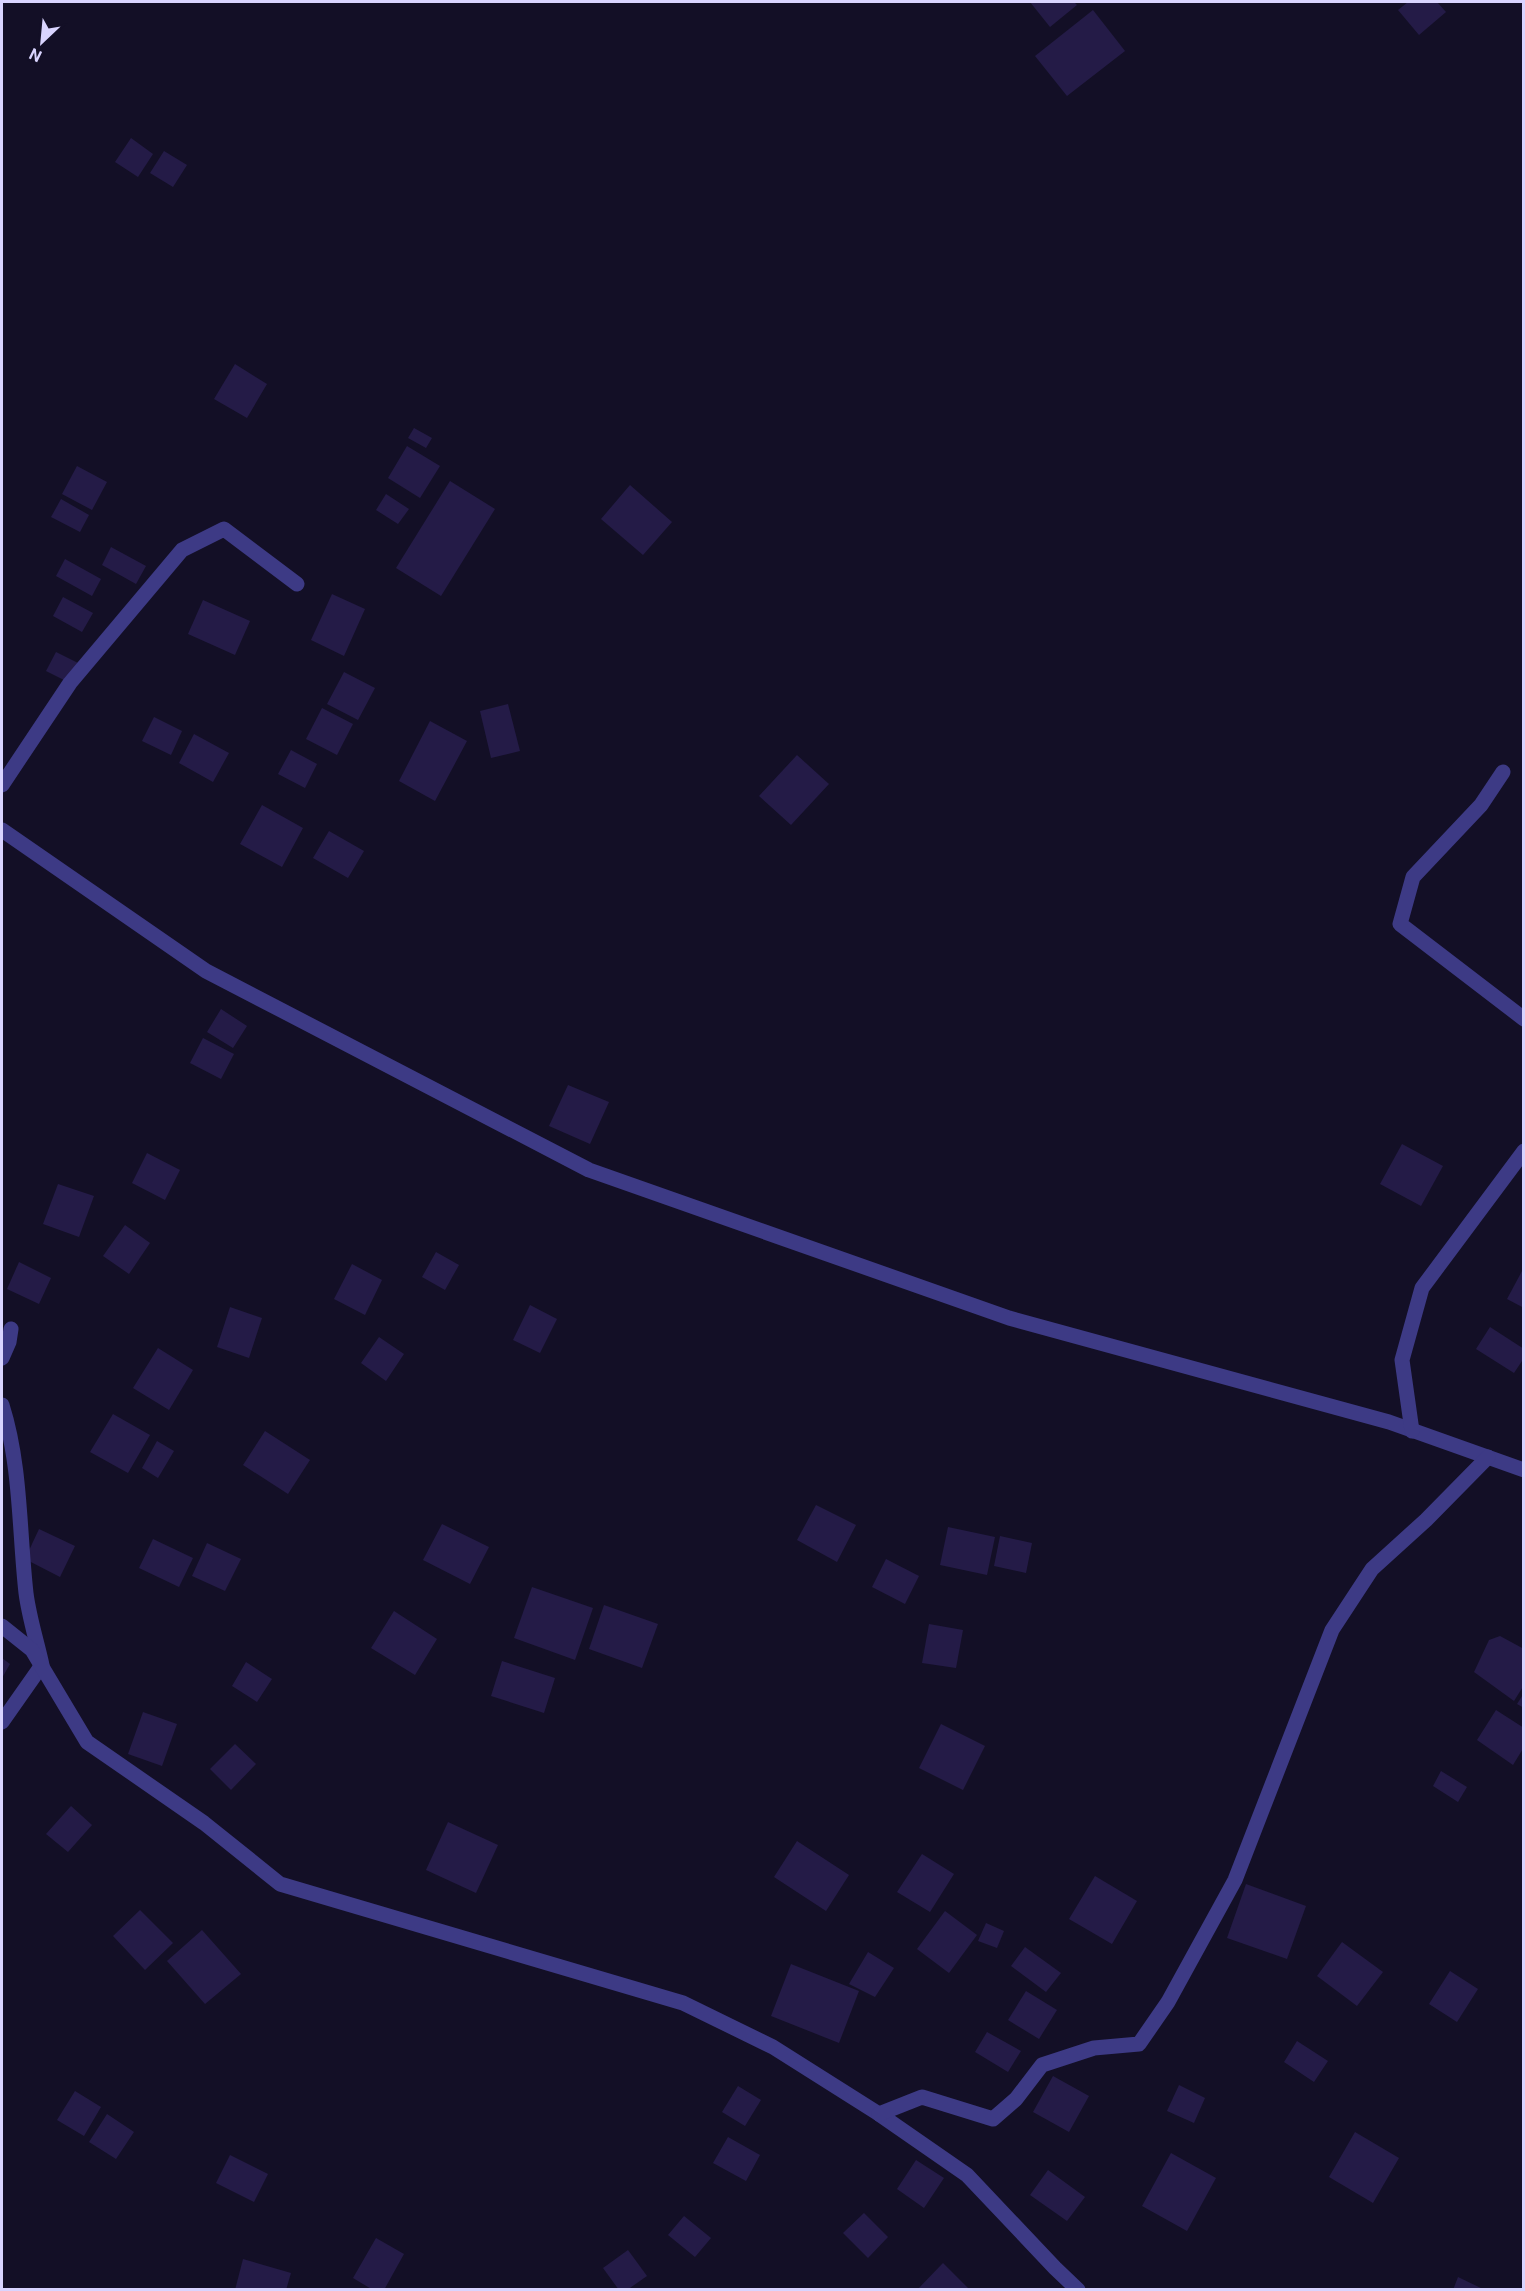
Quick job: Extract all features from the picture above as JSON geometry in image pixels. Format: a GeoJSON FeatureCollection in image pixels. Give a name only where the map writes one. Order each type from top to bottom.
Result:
{"type":"FeatureCollection","features":[{"type":"Feature","properties":{"kind":"street"},"geometry":{"type":"LineString","coordinates":[[2,785],[70,682],[182,550],[224,529],[297,584]]}},
{"type":"Feature","properties":{"kind":"street"},"geometry":{"type":"LineString","coordinates":[[1503,772],[1481,805],[1413,877],[1400,924],[1524,1018]]}},
{"type":"Feature","properties":{"kind":"street"},"geometry":{"type":"LineString","coordinates":[[2,830],[206,971],[589,1170],[1009,1317],[1366,1416],[1524,1470]]}},
{"type":"Feature","properties":{"kind":"street"},"geometry":{"type":"LineString","coordinates":[[1412,1431],[1402,1360],[1422,1288],[1524,1151]]}},
{"type":"Feature","properties":{"kind":"street"},"geometry":{"type":"LineString","coordinates":[[2,1358],[9,1342],[11,1329]]}},
{"type":"Feature","properties":{"kind":"street"},"geometry":{"type":"LineString","coordinates":[[2,1405],[7,1421],[20,1507],[26,1595],[42,1665],[2,1722]]}},
{"type":"Feature","properties":{"kind":"street"},"geometry":{"type":"LineString","coordinates":[[879,2114],[922,2097],[993,2119],[1016,2099],[1042,2065],[1094,2048],[1139,2044],[1168,2002],[1235,1880],[1332,1630],[1372,1569],[1426,1520],[1488,1457]]}},
{"type":"Feature","properties":{"kind":"street"},"geometry":{"type":"LineString","coordinates":[[2,1626],[32,1650],[87,1742],[204,1823],[280,1884],[683,2003],[773,2047],[879,2114],[967,2175],[1055,2268],[1078,2289]]}},
{"type":"Feature","properties":{"kind":"building"},"geometry":{"type":"Polygon","coordinates":[[[1030,2],[1074,2],[1077,5],[1050,27],[1030,2]]]}},
{"type":"Feature","properties":{"kind":"building"},"geometry":{"type":"Polygon","coordinates":[[[1408,2],[1437,2],[1446,12],[1419,35],[1398,10],[1408,2]]]}},
{"type":"Feature","properties":{"kind":"building"},"geometry":{"type":"Polygon","coordinates":[[[1093,10],[1125,51],[1067,96],[1035,56],[1093,10]]]}},
{"type":"Feature","properties":{"kind":"building"},"geometry":{"type":"Polygon","coordinates":[[[131,138],[153,154],[138,177],[115,162],[131,138]]]}},
{"type":"Feature","properties":{"kind":"building"},"geometry":{"type":"Polygon","coordinates":[[[164,151],[187,165],[173,187],[150,173],[164,151]]]}},
{"type":"Feature","properties":{"kind":"building"},"geometry":{"type":"Polygon","coordinates":[[[235,364],[267,384],[247,418],[214,399],[235,364]]]}},
{"type":"Feature","properties":{"kind":"building"},"geometry":{"type":"Polygon","coordinates":[[[414,428],[432,438],[426,448],[408,438],[414,428]]]}},
{"type":"Feature","properties":{"kind":"building"},"geometry":{"type":"Polygon","coordinates":[[[407,446],[440,466],[420,498],[388,478],[407,446]]]}},
{"type":"Feature","properties":{"kind":"building"},"geometry":{"type":"Polygon","coordinates":[[[77,466],[107,482],[92,510],[62,494],[77,466]]]}},
{"type":"Feature","properties":{"kind":"building"},"geometry":{"type":"Polygon","coordinates":[[[450,481],[495,509],[441,596],[396,568],[450,481]]]}},
{"type":"Feature","properties":{"kind":"building"},"geometry":{"type":"Polygon","coordinates":[[[630,485],[672,522],[643,555],[601,519],[630,485]]]}},
{"type":"Feature","properties":{"kind":"building"},"geometry":{"type":"Polygon","coordinates":[[[386,494],[409,509],[398,524],[376,510],[386,494]]]}},
{"type":"Feature","properties":{"kind":"building"},"geometry":{"type":"Polygon","coordinates":[[[61,499],[89,515],[80,532],[51,517],[61,499]]]}},
{"type":"Feature","properties":{"kind":"building"},"geometry":{"type":"Polygon","coordinates":[[[111,547],[146,566],[136,584],[102,565],[111,547]]]}},
{"type":"Feature","properties":{"kind":"building"},"geometry":{"type":"Polygon","coordinates":[[[65,559],[101,579],[92,596],[56,576],[65,559]]]}},
{"type":"Feature","properties":{"kind":"building"},"geometry":{"type":"Polygon","coordinates":[[[332,594],[365,609],[344,656],[311,640],[332,594]]]}},
{"type":"Feature","properties":{"kind":"building"},"geometry":{"type":"Polygon","coordinates":[[[63,597],[93,613],[82,632],[53,616],[63,597]]]}},
{"type":"Feature","properties":{"kind":"building"},"geometry":{"type":"Polygon","coordinates":[[[203,600],[250,621],[235,655],[188,634],[203,600]]]}},
{"type":"Feature","properties":{"kind":"building"},"geometry":{"type":"Polygon","coordinates":[[[56,652],[80,664],[70,683],[46,671],[56,652]]]}},
{"type":"Feature","properties":{"kind":"building"},"geometry":{"type":"Polygon","coordinates":[[[344,672],[375,688],[358,720],[327,704],[344,672]]]}},
{"type":"Feature","properties":{"kind":"building"},"geometry":{"type":"Polygon","coordinates":[[[508,704],[520,751],[491,758],[480,711],[508,704]]]}},
{"type":"Feature","properties":{"kind":"building"},"geometry":{"type":"Polygon","coordinates":[[[322,708],[353,724],[337,755],[306,739],[322,708]]]}},
{"type":"Feature","properties":{"kind":"building"},"geometry":{"type":"Polygon","coordinates":[[[154,717],[182,731],[171,755],[142,741],[154,717]]]}},
{"type":"Feature","properties":{"kind":"building"},"geometry":{"type":"Polygon","coordinates":[[[430,721],[467,741],[435,801],[399,781],[430,721]]]}},
{"type":"Feature","properties":{"kind":"building"},"geometry":{"type":"Polygon","coordinates":[[[194,734],[229,753],[213,782],[179,763],[194,734]]]}},
{"type":"Feature","properties":{"kind":"building"},"geometry":{"type":"Polygon","coordinates":[[[291,750],[317,764],[305,788],[278,774],[291,750]]]}},
{"type":"Feature","properties":{"kind":"building"},"geometry":{"type":"Polygon","coordinates":[[[797,755],[829,784],[791,825],[759,796],[797,755]]]}},
{"type":"Feature","properties":{"kind":"building"},"geometry":{"type":"Polygon","coordinates":[[[262,805],[303,828],[282,867],[240,844],[262,805]]]}},
{"type":"Feature","properties":{"kind":"building"},"geometry":{"type":"Polygon","coordinates":[[[329,831],[364,851],[348,878],[313,858],[329,831]]]}},
{"type":"Feature","properties":{"kind":"building"},"geometry":{"type":"Polygon","coordinates":[[[221,1009],[247,1026],[233,1048],[207,1032],[221,1009]]]}},
{"type":"Feature","properties":{"kind":"building"},"geometry":{"type":"Polygon","coordinates":[[[203,1038],[234,1054],[221,1079],[190,1063],[203,1038]]]}},
{"type":"Feature","properties":{"kind":"building"},"geometry":{"type":"Polygon","coordinates":[[[568,1085],[609,1102],[590,1144],[549,1126],[568,1085]]]}},
{"type":"Feature","properties":{"kind":"building"},"geometry":{"type":"Polygon","coordinates":[[[1402,1144],[1443,1166],[1421,1206],[1380,1184],[1402,1144]]]}},
{"type":"Feature","properties":{"kind":"building"},"geometry":{"type":"Polygon","coordinates":[[[147,1153],[180,1170],[165,1200],[132,1183],[147,1153]]]}},
{"type":"Feature","properties":{"kind":"building"},"geometry":{"type":"Polygon","coordinates":[[[58,1184],[94,1196],[79,1237],[43,1224],[58,1184]]]}},
{"type":"Feature","properties":{"kind":"building"},"geometry":{"type":"Polygon","coordinates":[[[125,1225],[150,1243],[129,1274],[103,1256],[125,1225]]]}},
{"type":"Feature","properties":{"kind":"building"},"geometry":{"type":"Polygon","coordinates":[[[436,1252],[459,1265],[445,1290],[422,1277],[436,1252]]]}},
{"type":"Feature","properties":{"kind":"building"},"geometry":{"type":"Polygon","coordinates":[[[19,1262],[51,1278],[39,1304],[7,1289],[19,1262]]]}},
{"type":"Feature","properties":{"kind":"building"},"geometry":{"type":"Polygon","coordinates":[[[352,1264],[382,1280],[365,1315],[334,1299],[352,1264]]]}},
{"type":"Feature","properties":{"kind":"building"},"geometry":{"type":"Polygon","coordinates":[[[1522,1271],[1524,1272],[1524,1308],[1507,1299],[1522,1271]]]}},
{"type":"Feature","properties":{"kind":"building"},"geometry":{"type":"Polygon","coordinates":[[[530,1305],[557,1319],[540,1353],[513,1340],[530,1305]]]}},
{"type":"Feature","properties":{"kind":"building"},"geometry":{"type":"Polygon","coordinates":[[[230,1307],[262,1318],[249,1358],[217,1347],[230,1307]]]}},
{"type":"Feature","properties":{"kind":"building"},"geometry":{"type":"Polygon","coordinates":[[[1490,1327],[1524,1349],[1524,1358],[1514,1373],[1476,1349],[1490,1327]]]}},
{"type":"Feature","properties":{"kind":"building"},"geometry":{"type":"Polygon","coordinates":[[[379,1337],[404,1354],[386,1381],[361,1363],[379,1337]]]}},
{"type":"Feature","properties":{"kind":"building"},"geometry":{"type":"Polygon","coordinates":[[[158,1348],[193,1370],[169,1410],[133,1388],[158,1348]]]}},
{"type":"Feature","properties":{"kind":"building"},"geometry":{"type":"Polygon","coordinates":[[[113,1414],[150,1435],[128,1473],[90,1452],[113,1414]]]}},
{"type":"Feature","properties":{"kind":"building"},"geometry":{"type":"Polygon","coordinates":[[[265,1431],[310,1460],[288,1494],[243,1465],[265,1431]]]}},
{"type":"Feature","properties":{"kind":"building"},"geometry":{"type":"Polygon","coordinates":[[[157,1441],[174,1451],[158,1478],[142,1468],[157,1441]]]}},
{"type":"Feature","properties":{"kind":"building"},"geometry":{"type":"Polygon","coordinates":[[[816,1505],[856,1525],[837,1562],[797,1540],[816,1505]]]}},
{"type":"Feature","properties":{"kind":"building"},"geometry":{"type":"Polygon","coordinates":[[[442,1524],[489,1547],[470,1584],[423,1560],[442,1524]]]}},
{"type":"Feature","properties":{"kind":"building"},"geometry":{"type":"Polygon","coordinates":[[[948,1527],[995,1537],[987,1575],[940,1565],[948,1527]]]}},
{"type":"Feature","properties":{"kind":"building"},"geometry":{"type":"Polygon","coordinates":[[[39,1529],[75,1546],[60,1577],[25,1559],[39,1529]]]}},
{"type":"Feature","properties":{"kind":"building"},"geometry":{"type":"Polygon","coordinates":[[[1000,1536],[1032,1543],[1026,1573],[994,1566],[1000,1536]]]}},
{"type":"Feature","properties":{"kind":"building"},"geometry":{"type":"Polygon","coordinates":[[[153,1539],[193,1558],[179,1587],[139,1568],[153,1539]]]}},
{"type":"Feature","properties":{"kind":"building"},"geometry":{"type":"Polygon","coordinates":[[[207,1543],[241,1559],[225,1591],[192,1576],[207,1543]]]}},
{"type":"Feature","properties":{"kind":"building"},"geometry":{"type":"Polygon","coordinates":[[[886,1559],[919,1576],[905,1604],[872,1587],[886,1559]]]}},
{"type":"Feature","properties":{"kind":"building"},"geometry":{"type":"Polygon","coordinates":[[[532,1587],[593,1608],[575,1660],[514,1638],[532,1587]]]}},
{"type":"Feature","properties":{"kind":"building"},"geometry":{"type":"Polygon","coordinates":[[[604,1605],[658,1624],[642,1668],[589,1649],[604,1605]]]}},
{"type":"Feature","properties":{"kind":"building"},"geometry":{"type":"Polygon","coordinates":[[[394,1611],[437,1639],[415,1675],[371,1648],[394,1611]]]}},
{"type":"Feature","properties":{"kind":"building"},"geometry":{"type":"Polygon","coordinates":[[[929,1624],[963,1630],[956,1668],[922,1663],[929,1624]]]}},
{"type":"Feature","properties":{"kind":"building"},"geometry":{"type":"Polygon","coordinates":[[[1500,1636],[1524,1649],[1524,1685],[1514,1701],[1474,1672],[1489,1640],[1500,1636]]]}},
{"type":"Feature","properties":{"kind":"building"},"geometry":{"type":"Polygon","coordinates":[[[2,1658],[10,1664],[2,1678],[2,1658]]]}},
{"type":"Feature","properties":{"kind":"building"},"geometry":{"type":"Polygon","coordinates":[[[502,1661],[555,1678],[544,1713],[491,1696],[502,1661]]]}},
{"type":"Feature","properties":{"kind":"building"},"geometry":{"type":"Polygon","coordinates":[[[246,1662],[272,1679],[257,1702],[232,1686],[246,1662]]]}},
{"type":"Feature","properties":{"kind":"building"},"geometry":{"type":"Polygon","coordinates":[[[1524,1693],[1524,1708],[1517,1704],[1524,1693]]]}},
{"type":"Feature","properties":{"kind":"building"},"geometry":{"type":"Polygon","coordinates":[[[1496,1710],[1524,1728],[1524,1747],[1513,1765],[1477,1740],[1496,1710]]]}},
{"type":"Feature","properties":{"kind":"building"},"geometry":{"type":"Polygon","coordinates":[[[143,1712],[177,1724],[162,1766],[128,1754],[143,1712]]]}},
{"type":"Feature","properties":{"kind":"building"},"geometry":{"type":"Polygon","coordinates":[[[941,1724],[985,1746],[963,1790],[919,1768],[941,1724]]]}},
{"type":"Feature","properties":{"kind":"building"},"geometry":{"type":"Polygon","coordinates":[[[235,1744],[256,1764],[231,1790],[210,1769],[235,1744]]]}},
{"type":"Feature","properties":{"kind":"building"},"geometry":{"type":"Polygon","coordinates":[[[1441,1771],[1467,1787],[1458,1802],[1433,1786],[1441,1771]]]}},
{"type":"Feature","properties":{"kind":"building"},"geometry":{"type":"Polygon","coordinates":[[[71,1806],[92,1825],[68,1852],[46,1834],[71,1806]]]}},
{"type":"Feature","properties":{"kind":"building"},"geometry":{"type":"Polygon","coordinates":[[[448,1822],[498,1845],[476,1893],[426,1870],[448,1822]]]}},
{"type":"Feature","properties":{"kind":"building"},"geometry":{"type":"Polygon","coordinates":[[[797,1841],[849,1875],[826,1911],[774,1877],[797,1841]]]}},
{"type":"Feature","properties":{"kind":"building"},"geometry":{"type":"Polygon","coordinates":[[[922,1854],[954,1874],[930,1912],[897,1892],[922,1854]]]}},
{"type":"Feature","properties":{"kind":"building"},"geometry":{"type":"Polygon","coordinates":[[[1095,1876],[1137,1901],[1112,1944],[1069,1919],[1095,1876]]]}},
{"type":"Feature","properties":{"kind":"building"},"geometry":{"type":"Polygon","coordinates":[[[1246,1884],[1306,1906],[1287,1959],[1227,1938],[1246,1884]]]}},
{"type":"Feature","properties":{"kind":"building"},"geometry":{"type":"Polygon","coordinates":[[[140,1910],[173,1943],[145,1970],[113,1936],[140,1910]]]}},
{"type":"Feature","properties":{"kind":"building"},"geometry":{"type":"Polygon","coordinates":[[[945,1911],[977,1935],[949,1973],[917,1949],[945,1911]]]}},
{"type":"Feature","properties":{"kind":"building"},"geometry":{"type":"Polygon","coordinates":[[[986,1923],[1004,1931],[997,1948],[978,1941],[986,1923]]]}},
{"type":"Feature","properties":{"kind":"building"},"geometry":{"type":"Polygon","coordinates":[[[202,1930],[241,1974],[205,2004],[167,1961],[202,1930]]]}},
{"type":"Feature","properties":{"kind":"building"},"geometry":{"type":"Polygon","coordinates":[[[1342,1942],[1383,1972],[1357,2006],[1317,1976],[1342,1942]]]}},
{"type":"Feature","properties":{"kind":"building"},"geometry":{"type":"Polygon","coordinates":[[[1025,1947],[1061,1973],[1046,1992],[1011,1966],[1025,1947]]]}},
{"type":"Feature","properties":{"kind":"building"},"geometry":{"type":"Polygon","coordinates":[[[868,1952],[894,1968],[875,1997],[849,1984],[868,1952]]]}},
{"type":"Feature","properties":{"kind":"building"},"geometry":{"type":"Polygon","coordinates":[[[791,1964],[859,1991],[839,2043],[771,2016],[791,1964]]]}},
{"type":"Feature","properties":{"kind":"building"},"geometry":{"type":"Polygon","coordinates":[[[1450,1971],[1478,1989],[1457,2022],[1429,2004],[1450,1971]]]}},
{"type":"Feature","properties":{"kind":"building"},"geometry":{"type":"Polygon","coordinates":[[[1026,1991],[1057,2010],[1039,2039],[1008,2020],[1026,1991]]]}},
{"type":"Feature","properties":{"kind":"building"},"geometry":{"type":"Polygon","coordinates":[[[987,2032],[1021,2051],[1008,2072],[975,2052],[987,2032]]]}},
{"type":"Feature","properties":{"kind":"building"},"geometry":{"type":"Polygon","coordinates":[[[1297,2041],[1328,2061],[1314,2082],[1284,2062],[1297,2041]]]}},
{"type":"Feature","properties":{"kind":"building"},"geometry":{"type":"Polygon","coordinates":[[[1053,2076],[1089,2096],[1069,2132],[1033,2112],[1053,2076]]]}},
{"type":"Feature","properties":{"kind":"building"},"geometry":{"type":"Polygon","coordinates":[[[1179,2085],[1205,2098],[1194,2123],[1167,2111],[1179,2085]]]}},
{"type":"Feature","properties":{"kind":"building"},"geometry":{"type":"Polygon","coordinates":[[[738,2086],[761,2100],[745,2126],[722,2112],[738,2086]]]}},
{"type":"Feature","properties":{"kind":"building"},"geometry":{"type":"Polygon","coordinates":[[[75,2091],[101,2107],[84,2136],[57,2120],[75,2091]]]}},
{"type":"Feature","properties":{"kind":"building"},"geometry":{"type":"Polygon","coordinates":[[[107,2114],[134,2132],[116,2159],[89,2142],[107,2114]]]}},
{"type":"Feature","properties":{"kind":"building"},"geometry":{"type":"Polygon","coordinates":[[[1355,2132],[1399,2158],[1373,2203],[1329,2177],[1355,2132]]]}},
{"type":"Feature","properties":{"kind":"building"},"geometry":{"type":"Polygon","coordinates":[[[728,2137],[760,2155],[746,2181],[713,2163],[728,2137]]]}},
{"type":"Feature","properties":{"kind":"building"},"geometry":{"type":"Polygon","coordinates":[[[1171,2153],[1216,2178],[1187,2231],[1142,2206],[1171,2153]]]}},
{"type":"Feature","properties":{"kind":"building"},"geometry":{"type":"Polygon","coordinates":[[[230,2155],[268,2174],[254,2202],[216,2183],[230,2155]]]}},
{"type":"Feature","properties":{"kind":"building"},"geometry":{"type":"Polygon","coordinates":[[[916,2160],[944,2178],[924,2208],[897,2189],[916,2160]]]}},
{"type":"Feature","properties":{"kind":"building"},"geometry":{"type":"Polygon","coordinates":[[[1048,2170],[1085,2197],[1067,2221],[1030,2195],[1048,2170]]]}},
{"type":"Feature","properties":{"kind":"building"},"geometry":{"type":"Polygon","coordinates":[[[864,2213],[888,2237],[868,2258],[843,2233],[864,2213]]]}},
{"type":"Feature","properties":{"kind":"building"},"geometry":{"type":"Polygon","coordinates":[[[684,2216],[711,2238],[695,2257],[668,2235],[684,2216]]]}},
{"type":"Feature","properties":{"kind":"building"},"geometry":{"type":"Polygon","coordinates":[[[376,2238],[404,2254],[384,2290],[373,2290],[353,2278],[376,2238]]]}},
{"type":"Feature","properties":{"kind":"building"},"geometry":{"type":"Polygon","coordinates":[[[628,2250],[647,2276],[627,2290],[619,2290],[603,2268],[628,2250]]]}},
{"type":"Feature","properties":{"kind":"building"},"geometry":{"type":"Polygon","coordinates":[[[243,2259],[291,2273],[286,2290],[235,2290],[243,2259]]]}},
{"type":"Feature","properties":{"kind":"building"},"geometry":{"type":"Polygon","coordinates":[[[943,2263],[970,2290],[917,2290],[943,2263]]]}},
{"type":"Feature","properties":{"kind":"building"},"geometry":{"type":"Polygon","coordinates":[[[1458,2277],[1485,2290],[1453,2290],[1458,2277]]]}}]}
